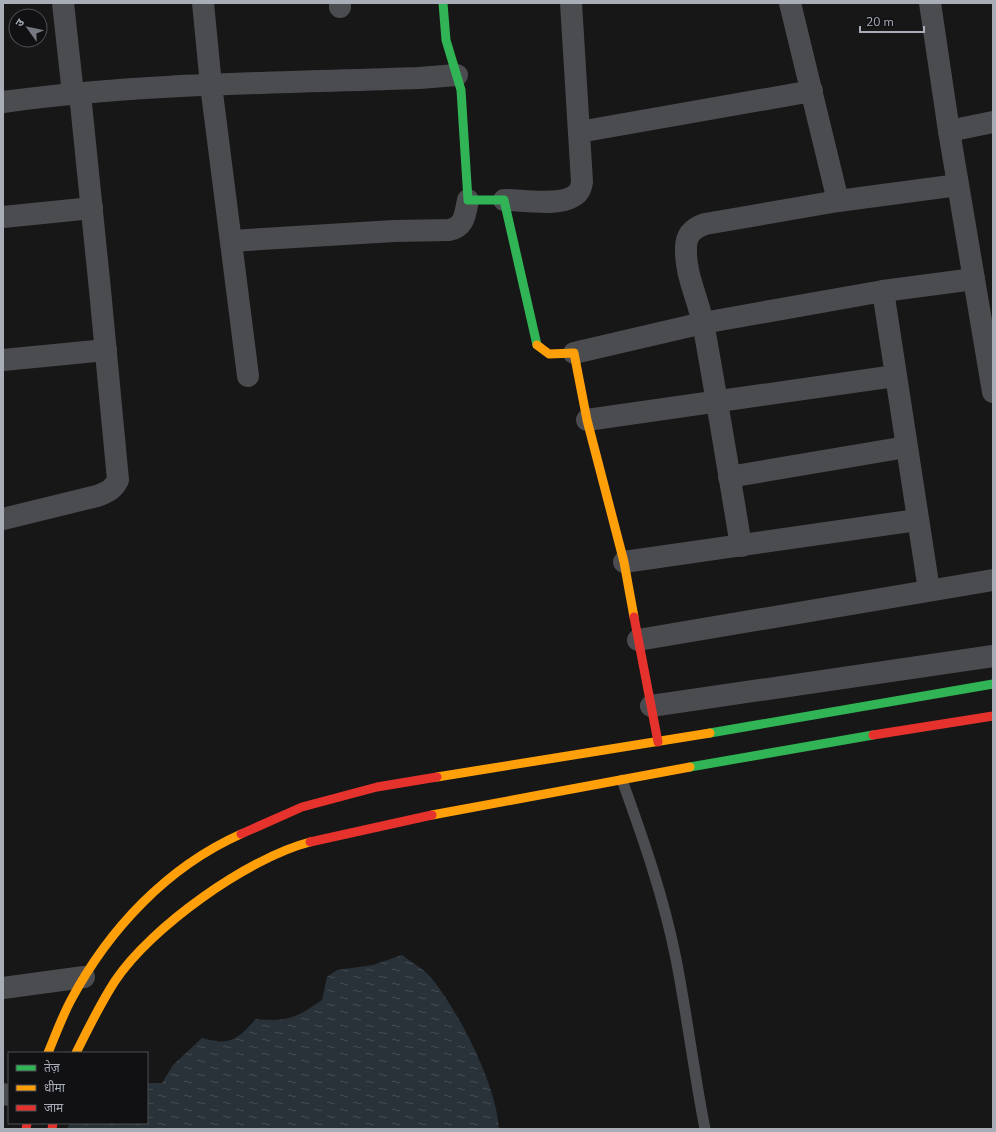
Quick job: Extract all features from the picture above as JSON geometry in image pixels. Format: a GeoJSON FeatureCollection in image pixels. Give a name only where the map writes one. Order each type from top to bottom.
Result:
{"type":"FeatureCollection","features":[{"type":"Feature","properties":{"kind":"street"},"geometry":{"type":"LineString","coordinates":[[3,519],[97,496],[114,487],[118,480],[92,208],[63,3]]}},
{"type":"Feature","properties":{"kind":"street"},"geometry":{"type":"LineString","coordinates":[[203,3],[211,85],[248,376]]}},
{"type":"Feature","properties":{"kind":"street"},"geometry":{"type":"LineString","coordinates":[[231,241],[394,231],[449,230],[456,229],[461,225],[464,219],[468,200],[461,90],[446,40],[443,3]]}},
{"type":"Feature","properties":{"kind":"street"},"geometry":{"type":"LineString","coordinates":[[468,200],[563,201],[573,197],[580,191],[582,182],[571,3]]}},
{"type":"Feature","properties":{"kind":"street"},"geometry":{"type":"LineString","coordinates":[[790,3],[838,201]]}},
{"type":"Feature","properties":{"kind":"street"},"geometry":{"type":"LineString","coordinates":[[930,3],[949,132],[993,392]]}},
{"type":"Feature","properties":{"kind":"street"},"geometry":{"type":"LineString","coordinates":[[3,102],[162,87],[366,80],[457,75]]}},
{"type":"Feature","properties":{"kind":"street"},"geometry":{"type":"LineString","coordinates":[[579,132],[812,91]]}},
{"type":"Feature","properties":{"kind":"street"},"geometry":{"type":"LineString","coordinates":[[949,132],[993,122]]}},
{"type":"Feature","properties":{"kind":"street"},"geometry":{"type":"LineString","coordinates":[[741,546],[718,402],[703,323],[689,279],[686,260],[687,240],[689,235],[695,228],[705,224],[838,201],[958,185]]}},
{"type":"Feature","properties":{"kind":"street"},"geometry":{"type":"LineString","coordinates":[[504,200],[537,346],[549,355],[574,353],[703,323],[883,292],[974,279]]}},
{"type":"Feature","properties":{"kind":"street"},"geometry":{"type":"LineString","coordinates":[[3,217],[92,208]]}},
{"type":"Feature","properties":{"kind":"street"},"geometry":{"type":"LineString","coordinates":[[883,292],[929,590]]}},
{"type":"Feature","properties":{"kind":"street"},"geometry":{"type":"LineString","coordinates":[[3,360],[106,350]]}},
{"type":"Feature","properties":{"kind":"street"},"geometry":{"type":"LineString","coordinates":[[574,353],[587,420],[624,562],[658,742]]}},
{"type":"Feature","properties":{"kind":"street"},"geometry":{"type":"LineString","coordinates":[[587,420],[895,376]]}},
{"type":"Feature","properties":{"kind":"street"},"geometry":{"type":"LineString","coordinates":[[730,477],[906,447]]}},
{"type":"Feature","properties":{"kind":"street"},"geometry":{"type":"LineString","coordinates":[[624,562],[918,520]]}},
{"type":"Feature","properties":{"kind":"street"},"geometry":{"type":"LineString","coordinates":[[638,640],[993,580]]}},
{"type":"Feature","properties":{"kind":"street"},"geometry":{"type":"LineString","coordinates":[[651,706],[993,656]]}},
{"type":"Feature","properties":{"kind":"street"},"geometry":{"type":"LineString","coordinates":[[48,1052],[70,1001],[84,977],[105,946],[136,908],[172,875],[221,843],[302,807],[377,787],[658,742],[993,684]]}},
{"type":"Feature","properties":{"kind":"street"},"geometry":{"type":"LineString","coordinates":[[76,1052],[93,1019],[116,980],[144,947],[179,916],[251,866],[290,848],[334,835],[758,754],[993,716]]}},
{"type":"Feature","properties":{"kind":"street"},"geometry":{"type":"LineString","coordinates":[[3,988],[84,977]]}},
{"type":"Feature","properties":{"kind":"lane"},"geometry":{"type":"LineString","coordinates":[[622,780],[654,871],[676,958],[705,1129]]}},
{"type":"Feature","properties":{"kind":"water"},"geometry":{"type":"Polygon","coordinates":[[[402,955],[430,976],[455,1012],[475,1051],[491,1092],[499,1129],[67,1129],[70,1124],[148,1124],[148,1083],[162,1083],[173,1065],[202,1038],[226,1041],[238,1036],[256,1019],[276,1020],[298,1015],[322,1000],[327,977],[337,970],[373,965],[402,955]]]}},
{"type":"Feature","properties":{"kind":"traffic: fast"},"geometry":{"type":"LineString","coordinates":[[443,3],[446,40],[461,90],[468,200],[504,200],[537,345]]}},
{"type":"Feature","properties":{"kind":"traffic: fast"},"geometry":{"type":"LineString","coordinates":[[710,733],[993,684]]}},
{"type":"Feature","properties":{"kind":"traffic: fast"},"geometry":{"type":"LineString","coordinates":[[690,767],[873,735]]}},
{"type":"Feature","properties":{"kind":"traffic: slow"},"geometry":{"type":"LineString","coordinates":[[537,345],[549,354],[574,353],[587,420],[624,562],[634,617]]}},
{"type":"Feature","properties":{"kind":"traffic: slow"},"geometry":{"type":"LineString","coordinates":[[437,777],[710,733]]}},
{"type":"Feature","properties":{"kind":"traffic: slow"},"geometry":{"type":"LineString","coordinates":[[432,815],[690,767]]}},
{"type":"Feature","properties":{"kind":"traffic: slow"},"geometry":{"type":"LineString","coordinates":[[48,1052],[71,1000],[86,974],[122,925],[142,903],[165,882],[214,848],[241,834]]}},
{"type":"Feature","properties":{"kind":"traffic: slow"},"geometry":{"type":"LineString","coordinates":[[77,1052],[115,981],[131,960],[152,939],[203,897],[231,879],[258,863],[285,850],[310,842]]}},
{"type":"Feature","properties":{"kind":"traffic: jam"},"geometry":{"type":"LineString","coordinates":[[634,617],[658,742]]}},
{"type":"Feature","properties":{"kind":"traffic: jam"},"geometry":{"type":"LineString","coordinates":[[873,735],[993,716]]}},
{"type":"Feature","properties":{"kind":"traffic: jam"},"geometry":{"type":"LineString","coordinates":[[241,834],[302,807],[377,787],[437,777]]}},
{"type":"Feature","properties":{"kind":"traffic: jam"},"geometry":{"type":"LineString","coordinates":[[310,842],[432,815]]}},
{"type":"Feature","properties":{"kind":"traffic: jam"},"geometry":{"type":"LineString","coordinates":[[26,1129],[27,1124]]}},
{"type":"Feature","properties":{"kind":"traffic: jam"},"geometry":{"type":"LineString","coordinates":[[52,1129],[53,1124]]}}]}
